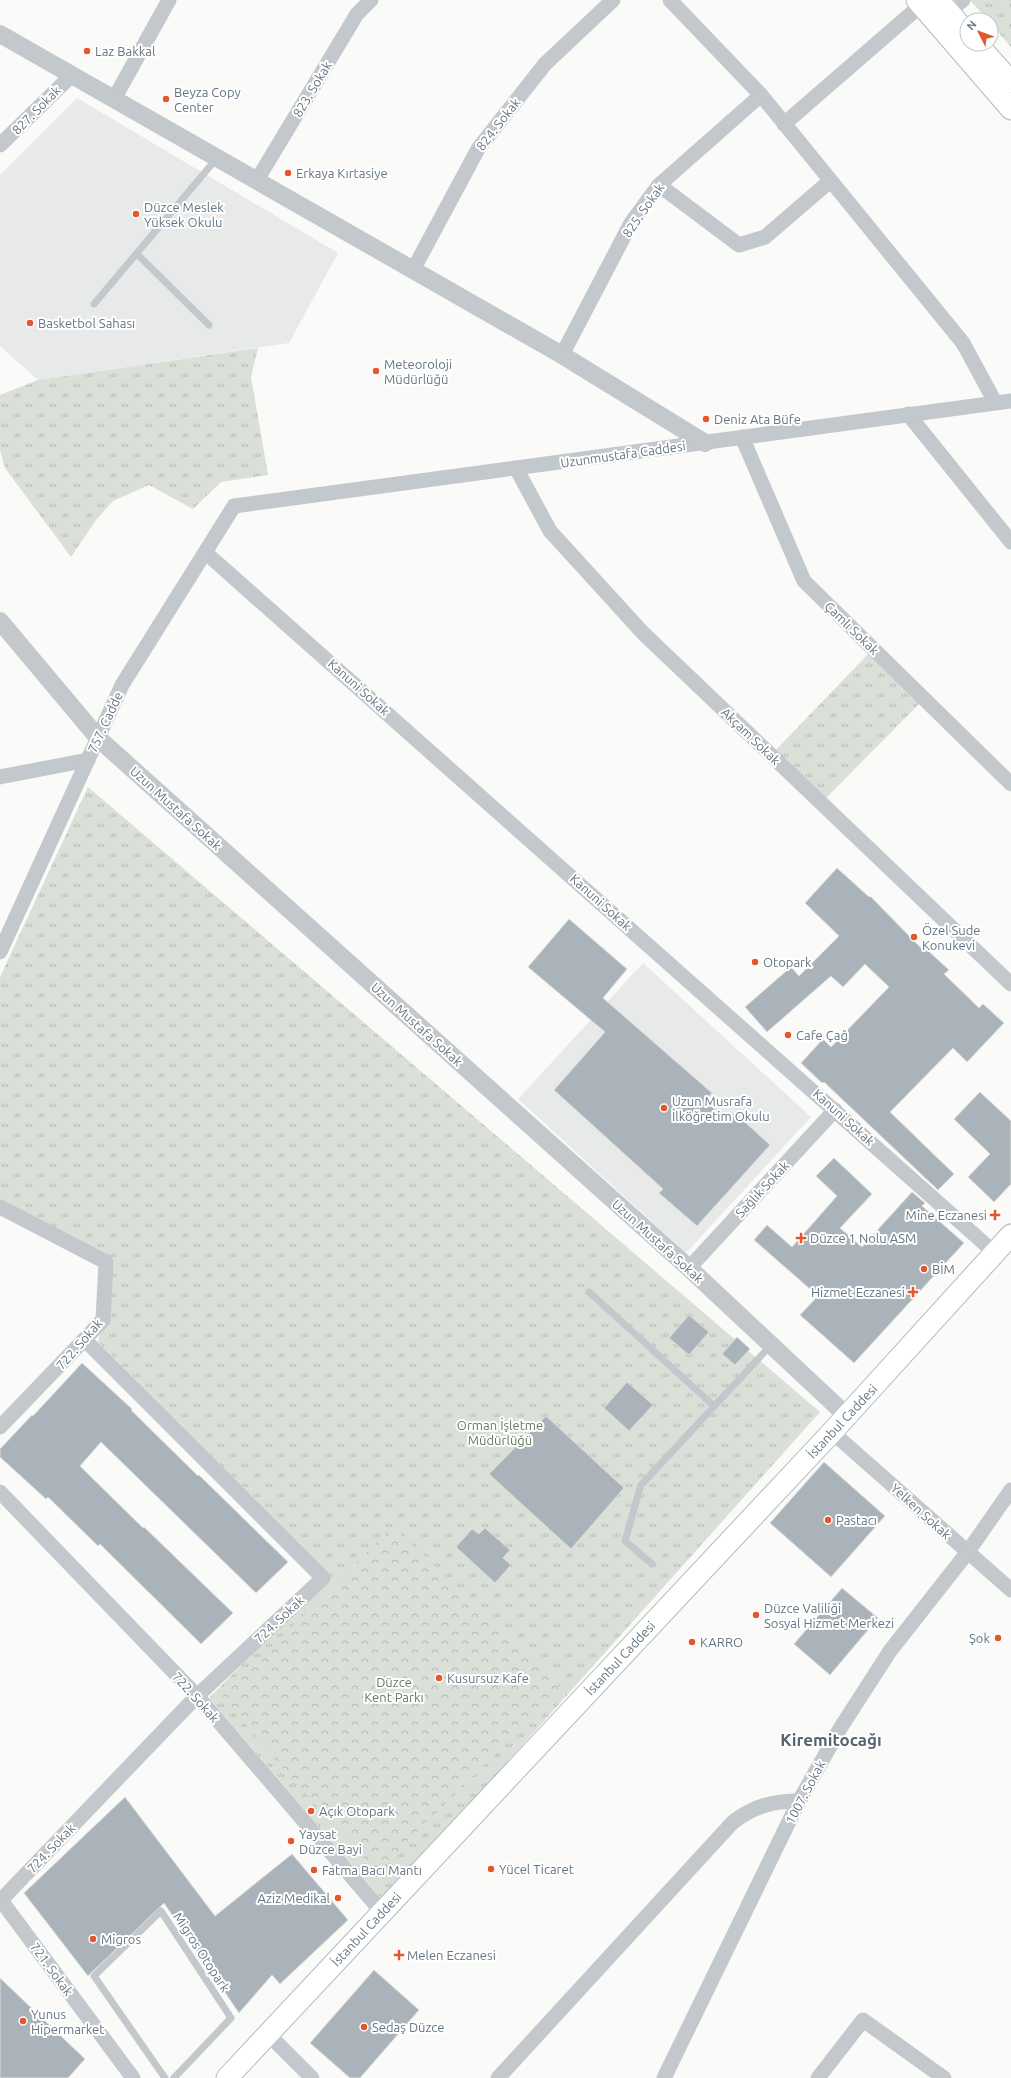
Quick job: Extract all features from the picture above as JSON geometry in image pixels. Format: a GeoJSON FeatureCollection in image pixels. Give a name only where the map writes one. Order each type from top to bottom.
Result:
{"type":"FeatureCollection","features":[{"type":"Feature","properties":{"kind":"main road"},"geometry":{"type":"LineString","coordinates":[[937,6],[959,26]]}},
{"type":"Feature","properties":{"kind":"main road"},"geometry":{"type":"LineString","coordinates":[[937,6],[1011,109]]}},
{"type":"Feature","properties":{"kind":"main road"},"geometry":{"type":"LineString","coordinates":[[984,52],[1011,82]]}},
{"type":"Feature","properties":{"kind":"main road","name":"İstanbul Caddesi"},"geometry":{"type":"LineString","coordinates":[[227,2078],[847,1416],[1011,1235]]}},
{"type":"Feature","properties":{"kind":"street"},"geometry":{"type":"LineString","coordinates":[[114,99],[170,0]]}},
{"type":"Feature","properties":{"kind":"street","name":"823. Sokak"},"geometry":{"type":"LineString","coordinates":[[257,180],[357,14],[371,0]]}},
{"type":"Feature","properties":{"kind":"street","name":"824. Sokak"},"geometry":{"type":"LineString","coordinates":[[412,270],[478,149],[545,64],[613,0]]}},
{"type":"Feature","properties":{"kind":"street"},"geometry":{"type":"LineString","coordinates":[[670,0],[761,95],[963,343],[995,402]]}},
{"type":"Feature","properties":{"kind":"street"},"geometry":{"type":"LineString","coordinates":[[784,124],[937,6]]}},
{"type":"Feature","properties":{"kind":"street"},"geometry":{"type":"LineString","coordinates":[[0,34],[562,355],[705,443]]}},
{"type":"Feature","properties":{"kind":"street","name":"827. Sokak"},"geometry":{"type":"LineString","coordinates":[[0,145],[72,74]]}},
{"type":"Feature","properties":{"kind":"street","name":"825. Sokak"},"geometry":{"type":"LineString","coordinates":[[562,355],[631,223],[659,185],[761,95]]}},
{"type":"Feature","properties":{"kind":"street"},"geometry":{"type":"LineString","coordinates":[[659,185],[739,245],[765,237],[830,181]]}},
{"type":"Feature","properties":{"kind":"street","name":"Uzunmustafa Caddesi"},"geometry":{"type":"LineString","coordinates":[[234,506],[1011,401]]}},
{"type":"Feature","properties":{"kind":"street"},"geometry":{"type":"LineString","coordinates":[[908,414],[1011,542]]}},
{"type":"Feature","properties":{"kind":"street","name":"Çamlı Sokak"},"geometry":{"type":"LineString","coordinates":[[742,437],[804,581],[1011,784]]}},
{"type":"Feature","properties":{"kind":"street","name":"Akçam Sokak"},"geometry":{"type":"LineString","coordinates":[[516,468],[550,531],[643,634],[1008,976]]}},
{"type":"Feature","properties":{"kind":"street","name":"757. Cadde"},"geometry":{"type":"LineString","coordinates":[[0,952],[122,686],[234,506]]}},
{"type":"Feature","properties":{"kind":"street","name":"Kanuni Sokak"},"geometry":{"type":"LineString","coordinates":[[206,552],[995,1253]]}},
{"type":"Feature","properties":{"kind":"street","name":"Uzun Mustafa Sokak"},"geometry":{"type":"LineString","coordinates":[[0,621],[99,739],[689,1268],[847,1416]]}},
{"type":"Feature","properties":{"kind":"street"},"geometry":{"type":"LineString","coordinates":[[0,777],[88,760]]}},
{"type":"Feature","properties":{"kind":"street","name":"Sağlık Sokak"},"geometry":{"type":"LineString","coordinates":[[689,1268],[835,1110]]}},
{"type":"Feature","properties":{"kind":"street","name":"722. Sokak"},"geometry":{"type":"LineString","coordinates":[[0,1207],[106,1262],[103,1320],[0,1427]]}},
{"type":"Feature","properties":{"kind":"street","name":"724. Sokak"},"geometry":{"type":"LineString","coordinates":[[1,1899],[197,1696],[323,1578],[85,1340]]}},
{"type":"Feature","properties":{"kind":"street","name":"Yelken Sokak"},"geometry":{"type":"LineString","coordinates":[[832,1432],[1011,1590]]}},
{"type":"Feature","properties":{"kind":"street","name":"1007. Sokak"},"geometry":{"type":"LineString","coordinates":[[664,2078],[799,1801],[841,1727],[890,1651],[967,1552],[1011,1490]]}},
{"type":"Feature","properties":{"kind":"street","name":"722. Sokak"},"geometry":{"type":"LineString","coordinates":[[0,1492],[197,1696],[382,1912]]}},
{"type":"Feature","properties":{"kind":"street"},"geometry":{"type":"LineString","coordinates":[[498,2078],[733,1822],[747,1812],[762,1805],[779,1801],[799,1801]]}},
{"type":"Feature","properties":{"kind":"street","name":"721. Sokak"},"geometry":{"type":"LineString","coordinates":[[1,1899],[133,2078]]}},
{"type":"Feature","properties":{"kind":"street"},"geometry":{"type":"LineString","coordinates":[[818,2078],[863,2020],[944,2078]]}},
{"type":"Feature","properties":{"kind":"street"},"geometry":{"type":"LineString","coordinates":[[268,2034],[312,2078]]}},
{"type":"Feature","properties":{"kind":"lane"},"geometry":{"type":"LineString","coordinates":[[94,304],[217,158]]}},
{"type":"Feature","properties":{"kind":"lane"},"geometry":{"type":"LineString","coordinates":[[137,254],[209,325]]}},
{"type":"Feature","properties":{"kind":"lane"},"geometry":{"type":"LineString","coordinates":[[589,1292],[714,1406]]}},
{"type":"Feature","properties":{"kind":"lane"},"geometry":{"type":"LineString","coordinates":[[652,1564],[626,1541],[641,1485],[771,1344]]}},
{"type":"Feature","properties":{"kind":"lane","name":"Migros Otopark"},"geometry":{"type":"LineString","coordinates":[[165,2078],[94,1976],[161,1911],[231,2018],[174,2078]]}},
{"type":"Feature","properties":{"kind":"shaded area","name":"Düzce Meslek Yüksek Okulu"},"geometry":{"type":"Polygon","coordinates":[[[77,98],[338,253],[289,343],[38,380],[0,346],[0,175],[77,98]]]}},
{"type":"Feature","properties":{"kind":"shaded area","name":"Uzun Musrafa İlköğretim Okulu"},"geometry":{"type":"Polygon","coordinates":[[[643,963],[811,1117],[686,1253],[518,1099],[643,963]]]}},
{"type":"Feature","properties":{"kind":"green space"},"geometry":{"type":"Polygon","coordinates":[[[970,0],[1011,0],[1011,47],[999,33],[999,12],[981,12],[970,0]]]}},
{"type":"Feature","properties":{"kind":"green space"},"geometry":{"type":"Polygon","coordinates":[[[258,348],[251,377],[268,475],[221,482],[193,509],[149,485],[113,501],[96,520],[71,557],[5,468],[0,450],[0,395],[38,380],[258,348]]]}},
{"type":"Feature","properties":{"kind":"green space"},"geometry":{"type":"Polygon","coordinates":[[[873,649],[924,699],[821,803],[771,755],[873,649]]]}},
{"type":"Feature","properties":{"kind":"green space","name":"Orman İşletme Müdürlüğü"},"geometry":{"type":"Polygon","coordinates":[[[88,787],[820,1412],[383,1901],[209,1698],[329,1576],[98,1342],[113,1263],[0,1202],[0,977],[88,787]]]}},
{"type":"Feature","properties":{"kind":"green space","name":"Düzce Kent Parkı"},"geometry":{"type":"Polygon","coordinates":[[[393,1526],[561,1688],[377,1872],[296,1783],[222,1697],[393,1526]]]}},
{"type":"Feature","properties":{"kind":"building"},"geometry":{"type":"Polygon","coordinates":[[[837,868],[869,897],[870,896],[922,949],[924,947],[949,970],[944,974],[979,1008],[983,1004],[1004,1023],[967,1062],[953,1048],[890,1112],[954,1174],[938,1190],[824,1082],[822,1083],[801,1063],[823,1039],[831,1047],[889,987],[865,964],[843,987],[831,976],[767,1032],[745,1007],[791,967],[799,976],[839,936],[805,903],[837,868]]]}},
{"type":"Feature","properties":{"kind":"building","name":"Uzun Musrafa İlköğretim Okulu"},"geometry":{"type":"Polygon","coordinates":[[[569,919],[627,969],[603,998],[712,1093],[705,1101],[728,1121],[735,1113],[770,1145],[697,1226],[659,1193],[663,1189],[554,1090],[605,1032],[528,967],[569,919]]]}},
{"type":"Feature","properties":{"kind":"building"},"geometry":{"type":"Polygon","coordinates":[[[980,1092],[1011,1121],[1011,1184],[994,1202],[968,1177],[990,1154],[954,1119],[980,1092]]]}},
{"type":"Feature","properties":{"kind":"building"},"geometry":{"type":"Polygon","coordinates":[[[834,1158],[872,1194],[840,1228],[862,1247],[912,1192],[925,1203],[922,1206],[964,1243],[854,1363],[800,1315],[818,1296],[754,1240],[767,1225],[792,1247],[837,1196],[816,1176],[834,1158]]]}},
{"type":"Feature","properties":{"kind":"building"},"geometry":{"type":"Polygon","coordinates":[[[689,1315],[709,1332],[689,1355],[669,1338],[689,1315]]]}},
{"type":"Feature","properties":{"kind":"building"},"geometry":{"type":"Polygon","coordinates":[[[737,1337],[750,1349],[735,1365],[722,1354],[737,1337]]]}},
{"type":"Feature","properties":{"kind":"building"},"geometry":{"type":"Polygon","coordinates":[[[82,1363],[132,1409],[131,1410],[198,1476],[199,1475],[288,1562],[256,1593],[101,1442],[80,1466],[233,1613],[201,1644],[100,1544],[98,1546],[48,1497],[46,1499],[0,1457],[0,1449],[82,1363]]]}},
{"type":"Feature","properties":{"kind":"building"},"geometry":{"type":"Polygon","coordinates":[[[627,1382],[653,1405],[629,1431],[604,1408],[627,1382]]]}},
{"type":"Feature","properties":{"kind":"building","name":"Orman İşletme Müdürlüğü"},"geometry":{"type":"Polygon","coordinates":[[[546,1416],[624,1488],[571,1549],[489,1474],[546,1416]]]}},
{"type":"Feature","properties":{"kind":"building","name":"Pastacı"},"geometry":{"type":"Polygon","coordinates":[[[824,1462],[885,1516],[831,1577],[770,1523],[824,1462]]]}},
{"type":"Feature","properties":{"kind":"building"},"geometry":{"type":"Polygon","coordinates":[[[485,1528],[510,1550],[503,1558],[511,1565],[495,1583],[456,1547],[472,1529],[479,1534],[485,1528]]]}},
{"type":"Feature","properties":{"kind":"building"},"geometry":{"type":"Polygon","coordinates":[[[842,1588],[878,1618],[830,1675],[794,1644],[842,1588]]]}},
{"type":"Feature","properties":{"kind":"building","name":"Migros"},"geometry":{"type":"Polygon","coordinates":[[[125,1797],[215,1916],[292,1854],[348,1920],[280,1984],[272,1975],[239,2013],[164,1903],[88,1976],[24,1893],[125,1797]]]}},
{"type":"Feature","properties":{"kind":"building","name":"Sedaş Düzce"},"geometry":{"type":"Polygon","coordinates":[[[374,1970],[419,2010],[360,2078],[350,2078],[310,2043],[374,1970]]]}},
{"type":"Feature","properties":{"kind":"building","name":"Yunus Hipermarket"},"geometry":{"type":"Polygon","coordinates":[[[0,1978],[85,2059],[68,2078],[0,2078],[0,1978]]]}},
{"type":"Feature","properties":{"kind":"place","name":"Laz Bakkal"},"geometry":{"type":"Point","coordinates":[87,51]}},
{"type":"Feature","properties":{"kind":"place","name":"Beyza Copy Center"},"geometry":{"type":"Point","coordinates":[166,99]}},
{"type":"Feature","properties":{"kind":"place","name":"Erkaya Kırtasiye"},"geometry":{"type":"Point","coordinates":[288,173]}},
{"type":"Feature","properties":{"kind":"place","name":"Düzce Meslek Yüksek Okulu"},"geometry":{"type":"Point","coordinates":[136,214]}},
{"type":"Feature","properties":{"kind":"place","name":"Basketbol Sahası"},"geometry":{"type":"Point","coordinates":[30,323]}},
{"type":"Feature","properties":{"kind":"place","name":"Meteoroloji Müdürlüğü"},"geometry":{"type":"Point","coordinates":[376,371]}},
{"type":"Feature","properties":{"kind":"place","name":"Deniz Ata Büfe"},"geometry":{"type":"Point","coordinates":[706,419]}},
{"type":"Feature","properties":{"kind":"place","name":"Özel Sude Konukevi"},"geometry":{"type":"Point","coordinates":[914,937]}},
{"type":"Feature","properties":{"kind":"place","name":"Otopark"},"geometry":{"type":"Point","coordinates":[755,962]}},
{"type":"Feature","properties":{"kind":"place","name":"Cafe Çağ"},"geometry":{"type":"Point","coordinates":[788,1035]}},
{"type":"Feature","properties":{"kind":"place","name":"Uzun Musrafa İlköğretim Okulu"},"geometry":{"type":"Point","coordinates":[664,1108]}},
{"type":"Feature","properties":{"kind":"place","name":"Mine Eczanesi"},"geometry":{"type":"Point","coordinates":[995,1215]}},
{"type":"Feature","properties":{"kind":"place","name":"Düzce 1 Nolu ASM"},"geometry":{"type":"Point","coordinates":[801,1238]}},
{"type":"Feature","properties":{"kind":"place","name":"BİM"},"geometry":{"type":"Point","coordinates":[924,1269]}},
{"type":"Feature","properties":{"kind":"place","name":"Hizmet Eczanesi"},"geometry":{"type":"Point","coordinates":[913,1292]}},
{"type":"Feature","properties":{"kind":"place","name":"Pastacı"},"geometry":{"type":"Point","coordinates":[828,1520]}},
{"type":"Feature","properties":{"kind":"place","name":"Düzce Valiliği Sosyal Hizmet Merkezi"},"geometry":{"type":"Point","coordinates":[756,1615]}},
{"type":"Feature","properties":{"kind":"place","name":"Şok"},"geometry":{"type":"Point","coordinates":[998,1638]}},
{"type":"Feature","properties":{"kind":"place","name":"KARRO"},"geometry":{"type":"Point","coordinates":[692,1642]}},
{"type":"Feature","properties":{"kind":"place","name":"Kusursuz Kafe"},"geometry":{"type":"Point","coordinates":[439,1678]}},
{"type":"Feature","properties":{"kind":"place","name":"Açık Otopark"},"geometry":{"type":"Point","coordinates":[311,1811]}},
{"type":"Feature","properties":{"kind":"place","name":"Yaysat Düzce Bayi"},"geometry":{"type":"Point","coordinates":[291,1841]}},
{"type":"Feature","properties":{"kind":"place","name":"Yücel Ticaret"},"geometry":{"type":"Point","coordinates":[491,1869]}},
{"type":"Feature","properties":{"kind":"place","name":"Fatma Bacı Mantı"},"geometry":{"type":"Point","coordinates":[314,1870]}},
{"type":"Feature","properties":{"kind":"place","name":"Aziz Medikal"},"geometry":{"type":"Point","coordinates":[338,1898]}},
{"type":"Feature","properties":{"kind":"place","name":"Migros"},"geometry":{"type":"Point","coordinates":[93,1939]}},
{"type":"Feature","properties":{"kind":"place","name":"Melen Eczanesi"},"geometry":{"type":"Point","coordinates":[399,1955]}},
{"type":"Feature","properties":{"kind":"place","name":"Yunus Hipermarket"},"geometry":{"type":"Point","coordinates":[23,2021]}},
{"type":"Feature","properties":{"kind":"place","name":"Sedaş Düzce"},"geometry":{"type":"Point","coordinates":[364,2027]}},
{"type":"Feature","properties":{"kind":"district","name":"Kiremitocağı"},"geometry":{"type":"Point","coordinates":[831,1739]}}]}
